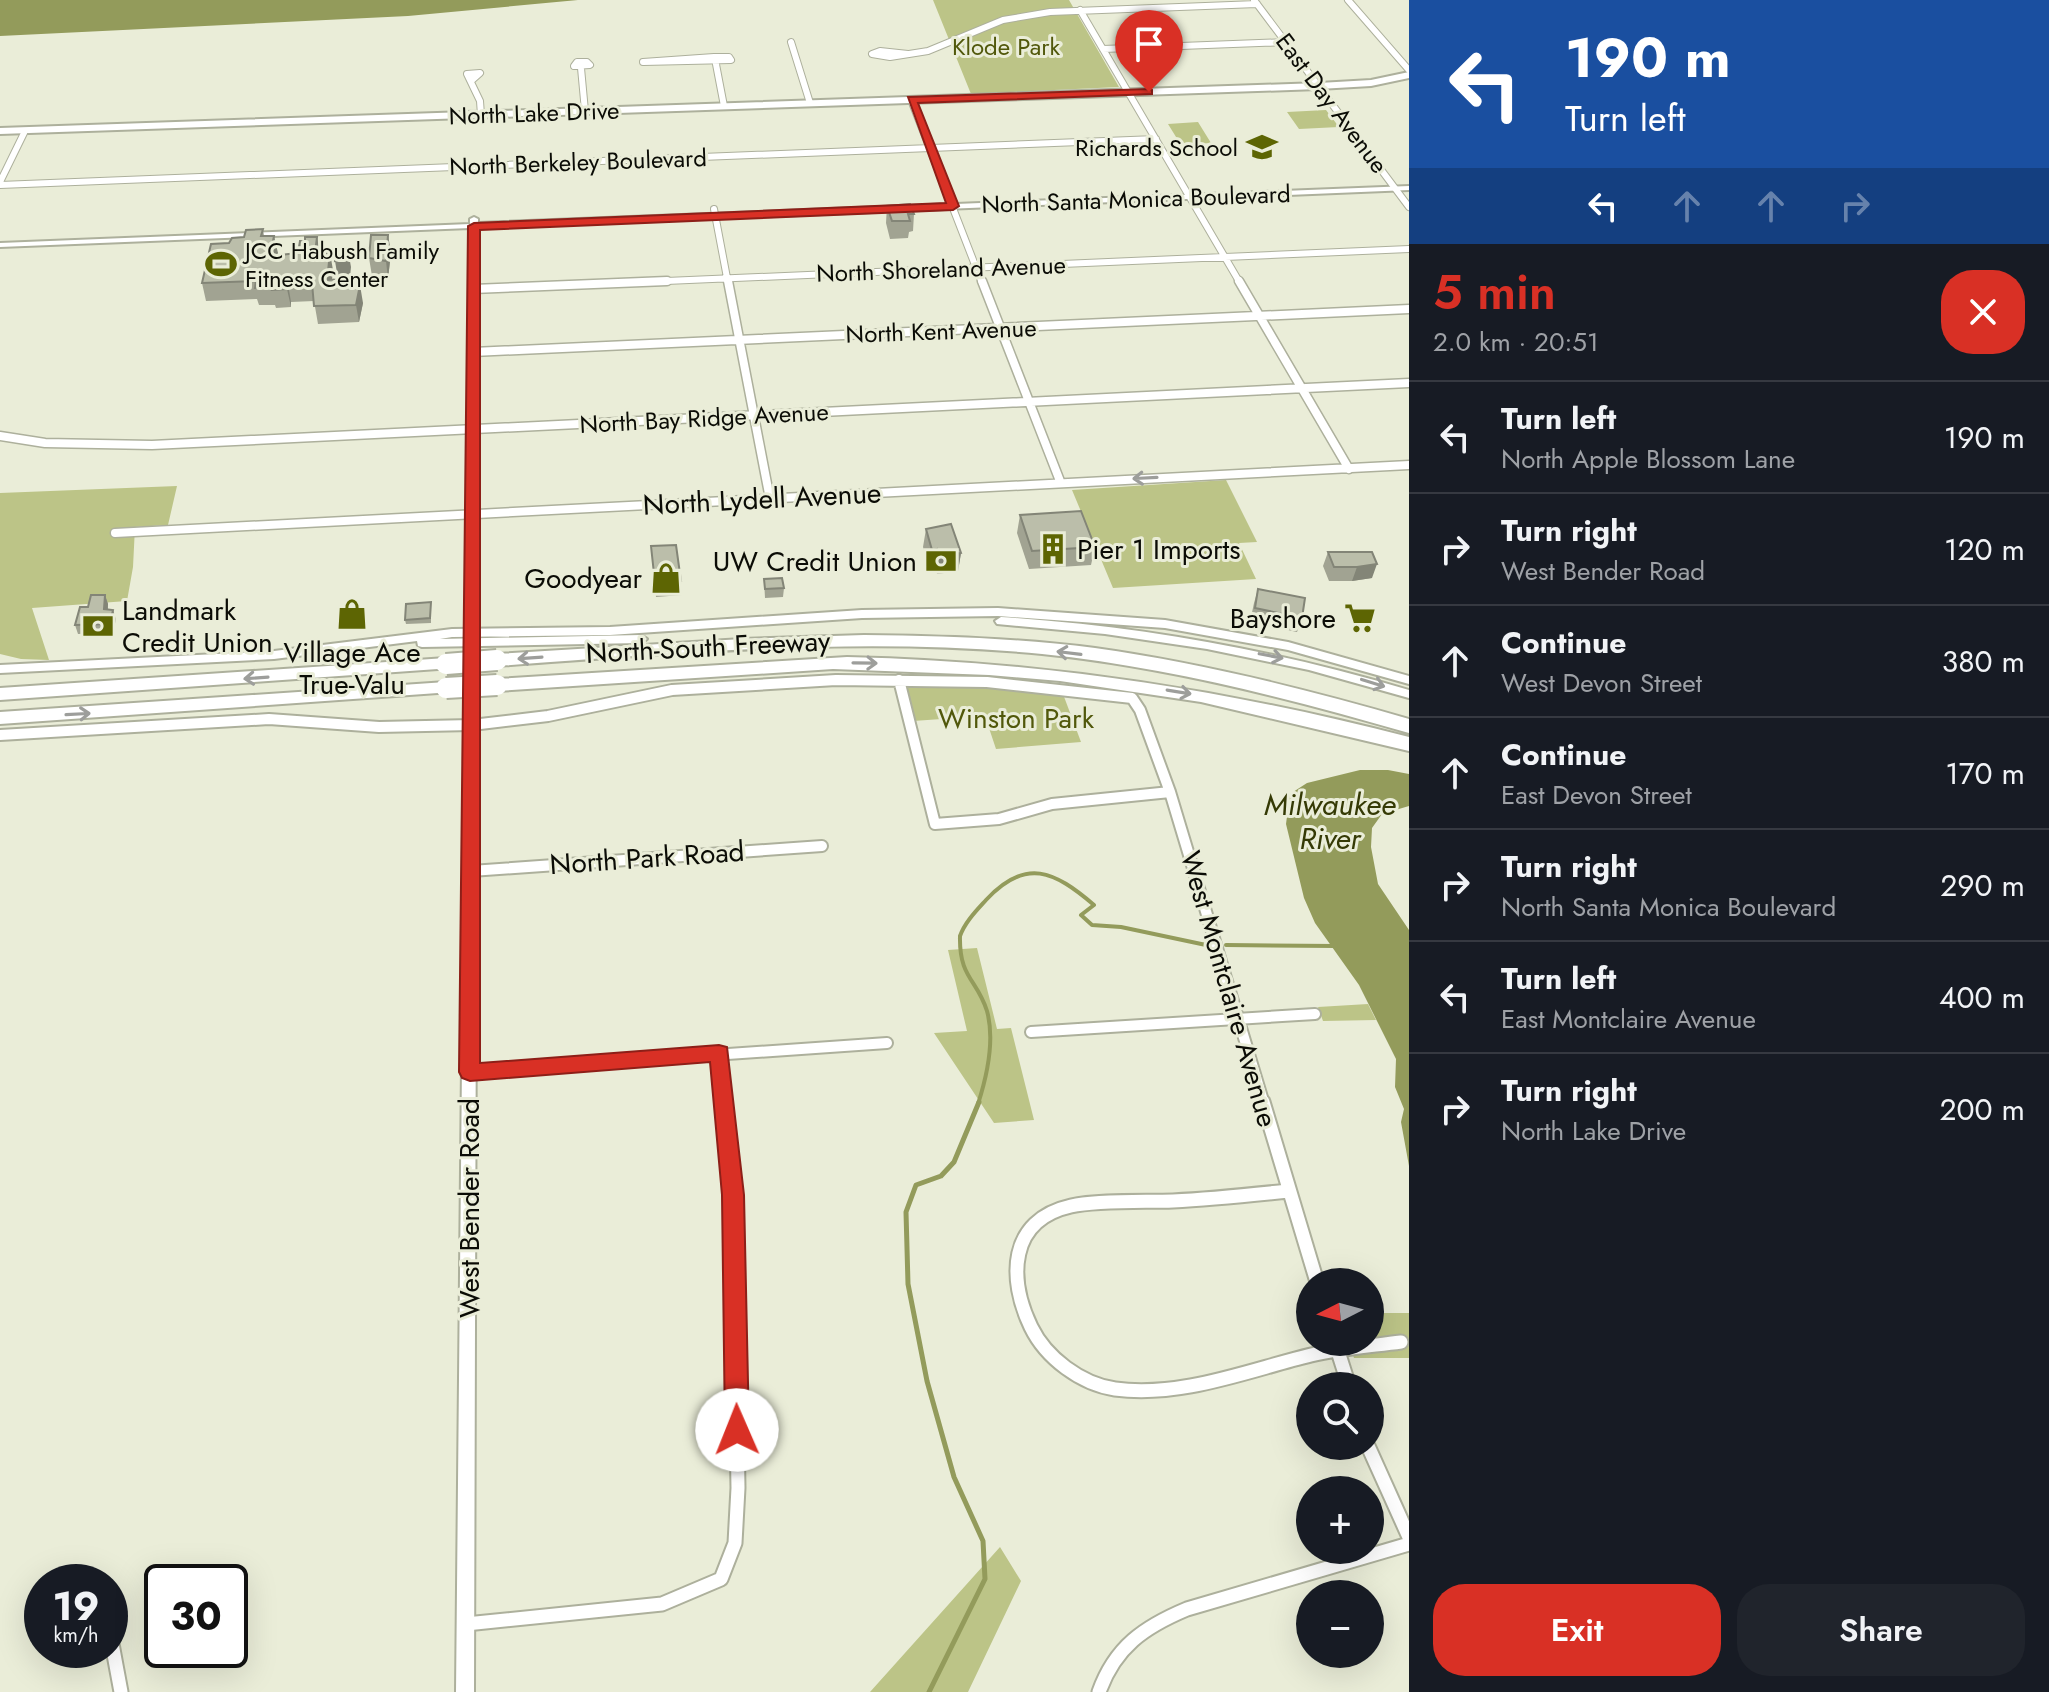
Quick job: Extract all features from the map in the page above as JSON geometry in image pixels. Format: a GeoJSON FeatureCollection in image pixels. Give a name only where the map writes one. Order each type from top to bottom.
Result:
{"type":"FeatureCollection","features":[{"type":"Feature","properties":{"kind":"highway","name":"North-South Freeway"},"geometry":{"type":"LineString","coordinates":[[0,694],[837,639],[990,644],[1133,661],[1337,704],[1409,726]]}},
{"type":"Feature","properties":{"kind":"highway","name":"North-South Freeway"},"geometry":{"type":"LineString","coordinates":[[0,718],[845,663],[943,665],[1040,672],[1153,688],[1318,718],[1409,744]]}},
{"type":"Feature","properties":{"kind":"main road","name":"North Lake Drive"},"geometry":{"type":"LineString","coordinates":[[0,131],[24,133],[1371,83],[1409,72]]}},
{"type":"Feature","properties":{"kind":"main road"},"geometry":{"type":"LineString","coordinates":[[0,669],[229,658],[394,641],[635,630],[862,614],[998,612],[1165,624],[1288,646],[1409,680]]}},
{"type":"Feature","properties":{"kind":"main road"},"geometry":{"type":"LineString","coordinates":[[473,638],[613,641],[874,621],[1006,622],[1167,636],[1285,659],[1409,694]]}},
{"type":"Feature","properties":{"kind":"street"},"geometry":{"type":"LineString","coordinates":[[1348,0],[1409,72]]}},
{"type":"Feature","properties":{"kind":"street"},"geometry":{"type":"LineString","coordinates":[[908,54],[872,53],[885,58],[908,54],[934,49],[1011,18],[1080,10],[1255,2]]}},
{"type":"Feature","properties":{"kind":"street","name":"East Day Avenue"},"geometry":{"type":"LineString","coordinates":[[1255,2],[1409,207]]}},
{"type":"Feature","properties":{"kind":"street"},"geometry":{"type":"LineString","coordinates":[[1080,10],[1349,469]]}},
{"type":"Feature","properties":{"kind":"street"},"geometry":{"type":"LineString","coordinates":[[791,42],[810,103]]}},
{"type":"Feature","properties":{"kind":"street"},"geometry":{"type":"LineString","coordinates":[[1103,49],[1287,42]]}},
{"type":"Feature","properties":{"kind":"street"},"geometry":{"type":"LineString","coordinates":[[652,59],[715,60],[643,62],[652,59]]}},
{"type":"Feature","properties":{"kind":"street"},"geometry":{"type":"LineString","coordinates":[[715,60],[724,106]]}},
{"type":"Feature","properties":{"kind":"street"},"geometry":{"type":"LineString","coordinates":[[581,68],[585,111]]}},
{"type":"Feature","properties":{"kind":"street"},"geometry":{"type":"LineString","coordinates":[[471,81],[480,101],[481,115]]}},
{"type":"Feature","properties":{"kind":"street"},"geometry":{"type":"LineString","coordinates":[[911,100],[1060,481]]}},
{"type":"Feature","properties":{"kind":"street"},"geometry":{"type":"LineString","coordinates":[[0,183],[24,133]]}},
{"type":"Feature","properties":{"kind":"street","name":"North Berkeley Boulevard"},"geometry":{"type":"LineString","coordinates":[[0,183],[1156,139]]}},
{"type":"Feature","properties":{"kind":"street","name":"North Santa Monica Boulevard"},"geometry":{"type":"LineString","coordinates":[[0,245],[1392,185],[1409,181]]}},
{"type":"Feature","properties":{"kind":"street","name":"North Santa Monica Boulevard"},"geometry":{"type":"LineString","coordinates":[[1392,185],[1409,188]]}},
{"type":"Feature","properties":{"kind":"street"},"geometry":{"type":"LineString","coordinates":[[715,213],[770,499]]}},
{"type":"Feature","properties":{"kind":"street","name":"North Santa Monica Boulevard"},"geometry":{"type":"LineString","coordinates":[[0,239],[474,223]]}},
{"type":"Feature","properties":{"kind":"street","name":"West Bender Road"},"geometry":{"type":"LineString","coordinates":[[465,1692],[474,223]]}},
{"type":"Feature","properties":{"kind":"street","name":"North Shoreland Avenue"},"geometry":{"type":"LineString","coordinates":[[473,289],[1409,249]]}},
{"type":"Feature","properties":{"kind":"street","name":"North Kent Avenue"},"geometry":{"type":"LineString","coordinates":[[473,352],[1409,309]]}},
{"type":"Feature","properties":{"kind":"street","name":"North Bay Ridge Avenue"},"geometry":{"type":"LineString","coordinates":[[0,436],[45,443],[152,445],[1409,383]]}},
{"type":"Feature","properties":{"kind":"street","name":"North Lydell Avenue"},"geometry":{"type":"LineString","coordinates":[[115,533],[1409,465]]}},
{"type":"Feature","properties":{"kind":"street"},"geometry":{"type":"LineString","coordinates":[[0,735],[244,719],[301,719],[379,727],[472,725],[548,716],[672,690],[836,680],[899,680],[935,824],[999,819],[1052,804],[1170,792]]}},
{"type":"Feature","properties":{"kind":"street","name":"West Montclaire Avenue"},"geometry":{"type":"LineString","coordinates":[[899,680],[998,683],[1133,699],[1170,792],[1313,1268]]}},
{"type":"Feature","properties":{"kind":"street","name":"North Park Road"},"geometry":{"type":"LineString","coordinates":[[471,871],[822,846]]}},
{"type":"Feature","properties":{"kind":"street"},"geometry":{"type":"LineString","coordinates":[[1031,1032],[1315,1014]]}},
{"type":"Feature","properties":{"kind":"street"},"geometry":{"type":"LineString","coordinates":[[470,1072],[887,1043]]}},
{"type":"Feature","properties":{"kind":"street"},"geometry":{"type":"LineString","coordinates":[[466,1624],[662,1604],[721,1579],[735,1543],[738,1488],[733,1195],[719,1053]]}},
{"type":"Feature","properties":{"kind":"street"},"geometry":{"type":"LineString","coordinates":[[1288,1191],[1195,1200],[1070,1206],[1052,1210],[1036,1220],[1021,1239],[1015,1282],[1022,1311],[1034,1335],[1054,1360],[1074,1376],[1110,1389],[1175,1387],[1297,1356]]}},
{"type":"Feature","properties":{"kind":"street"},"geometry":{"type":"LineString","coordinates":[[1384,1343],[1401,1342]]}},
{"type":"Feature","properties":{"kind":"street"},"geometry":{"type":"LineString","coordinates":[[1374,1460],[1409,1537]]}},
{"type":"Feature","properties":{"kind":"street"},"geometry":{"type":"LineString","coordinates":[[1099,1692],[1117,1653],[1134,1634],[1159,1620],[1409,1544]]}},
{"type":"Feature","properties":{"kind":"street"},"geometry":{"type":"LineString","coordinates":[[117,1668],[121,1692]]}},
{"type":"Feature","properties":{"kind":"green space","name":"Klode Park"},"geometry":{"type":"Polygon","coordinates":[[[933,0],[1069,0],[1119,87],[971,94],[933,0]]]}},
{"type":"Feature","properties":{"kind":"green space"},"geometry":{"type":"Polygon","coordinates":[[[1326,110],[1339,127],[1299,129],[1287,112],[1326,110]]]}},
{"type":"Feature","properties":{"kind":"green space"},"geometry":{"type":"Polygon","coordinates":[[[1198,122],[1211,143],[1181,145],[1168,124],[1198,122]]]}},
{"type":"Feature","properties":{"kind":"green space"},"geometry":{"type":"Polygon","coordinates":[[[1226,480],[1257,542],[1239,543],[1256,579],[1113,588],[1072,490],[1226,480]]]}},
{"type":"Feature","properties":{"kind":"green space"},"geometry":{"type":"Polygon","coordinates":[[[177,486],[168,525],[135,527],[127,601],[32,608],[49,660],[21,659],[0,654],[0,493],[177,486]]]}},
{"type":"Feature","properties":{"kind":"green space","name":"Winston Park"},"geometry":{"type":"Polygon","coordinates":[[[910,685],[975,686],[1063,694],[1081,742],[996,749],[985,716],[913,721],[906,691],[910,685]]]}},
{"type":"Feature","properties":{"kind":"green space"},"geometry":{"type":"Polygon","coordinates":[[[977,948],[997,1029],[1011,1028],[1034,1120],[994,1123],[934,1033],[967,1031],[948,950],[977,948]]]}},
{"type":"Feature","properties":{"kind":"green space"},"geometry":{"type":"Polygon","coordinates":[[[1368,1004],[1376,1020],[1323,1021],[1318,1007],[1368,1004]]]}},
{"type":"Feature","properties":{"kind":"green space"},"geometry":{"type":"Polygon","coordinates":[[[1384,1313],[1409,1313],[1409,1358],[1354,1358],[1384,1356],[1384,1313]]]}},
{"type":"Feature","properties":{"kind":"green space"},"geometry":{"type":"Polygon","coordinates":[[[1000,1547],[1021,1581],[968,1692],[870,1692],[1000,1547]]]}},
{"type":"Feature","properties":{"kind":"water"},"geometry":{"type":"Polygon","coordinates":[[[0,0],[578,0],[408,16],[0,36],[0,0]]]}},
{"type":"Feature","properties":{"kind":"water","name":"Milwaukee River"},"geometry":{"type":"Polygon","coordinates":[[[1360,770],[1409,774],[1409,806],[1382,814],[1372,828],[1371,847],[1378,884],[1409,930],[1409,1166],[1401,1122],[1404,1109],[1395,1087],[1396,1059],[1359,985],[1315,923],[1304,898],[1286,824],[1290,794],[1307,783],[1360,770]]]}},
{"type":"Feature","properties":{"kind":"building"},"geometry":{"type":"Polygon","coordinates":[[[910,204],[914,214],[908,214],[910,221],[892,221],[887,206],[910,204]]]}},
{"type":"Feature","properties":{"kind":"building"},"geometry":{"type":"Polygon","coordinates":[[[263,229],[261,236],[274,236],[270,256],[298,253],[300,241],[305,241],[305,237],[317,237],[315,253],[330,253],[327,280],[359,278],[356,305],[314,306],[312,283],[288,284],[287,289],[272,290],[273,287],[255,288],[256,281],[202,283],[211,244],[229,243],[232,238],[244,237],[246,230],[263,229]]]}},
{"type":"Feature","properties":{"kind":"building"},"geometry":{"type":"Polygon","coordinates":[[[371,235],[388,235],[386,261],[369,258],[371,235]]]}},
{"type":"Feature","properties":{"kind":"building"},"geometry":{"type":"Polygon","coordinates":[[[336,250],[348,250],[347,259],[335,261],[336,250]]]}},
{"type":"Feature","properties":{"kind":"building"},"geometry":{"type":"Polygon","coordinates":[[[1081,511],[1095,547],[1032,551],[1020,515],[1081,511]]]}},
{"type":"Feature","properties":{"kind":"building"},"geometry":{"type":"Polygon","coordinates":[[[951,524],[961,553],[939,556],[937,549],[932,550],[926,529],[951,524]]]}},
{"type":"Feature","properties":{"kind":"building"},"geometry":{"type":"Polygon","coordinates":[[[676,545],[681,581],[655,583],[651,546],[676,545]]]}},
{"type":"Feature","properties":{"kind":"building"},"geometry":{"type":"Polygon","coordinates":[[[1328,552],[1372,552],[1377,564],[1334,567],[1328,552]]]}},
{"type":"Feature","properties":{"kind":"building"},"geometry":{"type":"Polygon","coordinates":[[[782,578],[784,588],[765,589],[764,579],[782,578]]]}},
{"type":"Feature","properties":{"kind":"building"},"geometry":{"type":"Polygon","coordinates":[[[1258,589],[1305,598],[1302,618],[1255,608],[1258,589]]]}},
{"type":"Feature","properties":{"kind":"building"},"geometry":{"type":"Polygon","coordinates":[[[91,595],[105,595],[104,609],[113,610],[110,624],[75,625],[80,607],[88,607],[91,595]]]}},
{"type":"Feature","properties":{"kind":"building"},"geometry":{"type":"Polygon","coordinates":[[[431,602],[430,618],[405,620],[406,604],[431,602]]]}},
{"type":"Feature","properties":{"kind":"waterway"},"geometry":{"type":"LineString","coordinates":[[978,1104],[989,1058],[989,1022],[983,1000],[965,970],[960,936],[971,917],[1000,886],[1027,874],[1053,877],[1094,905],[1081,915],[1092,925],[1121,927],[1206,945]]}},
{"type":"Feature","properties":{"kind":"waterway"},"geometry":{"type":"LineString","coordinates":[[1226,945],[1336,946]]}},
{"type":"Feature","properties":{"kind":"waterway"},"geometry":{"type":"LineString","coordinates":[[929,1692],[985,1579],[983,1541],[954,1477],[927,1381],[908,1284],[906,1212],[916,1185],[941,1176],[954,1162],[979,1102]]}},
{"type":"Feature","properties":{"kind":"place","name":"Richards School"},"geometry":{"type":"Point","coordinates":[1262,147]}},
{"type":"Feature","properties":{"kind":"place","name":"JCC Habush Family Fitness Center"},"geometry":{"type":"Point","coordinates":[221,264]}},
{"type":"Feature","properties":{"kind":"place","name":"Pier 1 Imports"},"geometry":{"type":"Point","coordinates":[1053,549]}},
{"type":"Feature","properties":{"kind":"place","name":"UW Credit Union"},"geometry":{"type":"Point","coordinates":[941,561]}},
{"type":"Feature","properties":{"kind":"place","name":"Goodyear"},"geometry":{"type":"Point","coordinates":[666,578]}},
{"type":"Feature","properties":{"kind":"place","name":"Village Ace True-Valu"},"geometry":{"type":"Point","coordinates":[352,614]}},
{"type":"Feature","properties":{"kind":"place","name":"Bayshore"},"geometry":{"type":"Point","coordinates":[1360,618]}},
{"type":"Feature","properties":{"kind":"place","name":"Landmark Credit Union"},"geometry":{"type":"Point","coordinates":[98,626]}},
{"type":"Feature","properties":{"kind":"route"},"geometry":{"type":"LineString","coordinates":[[737,1430],[733,1195],[719,1053],[470,1072],[474,226],[953,206],[911,100],[1149,92]]}}]}
